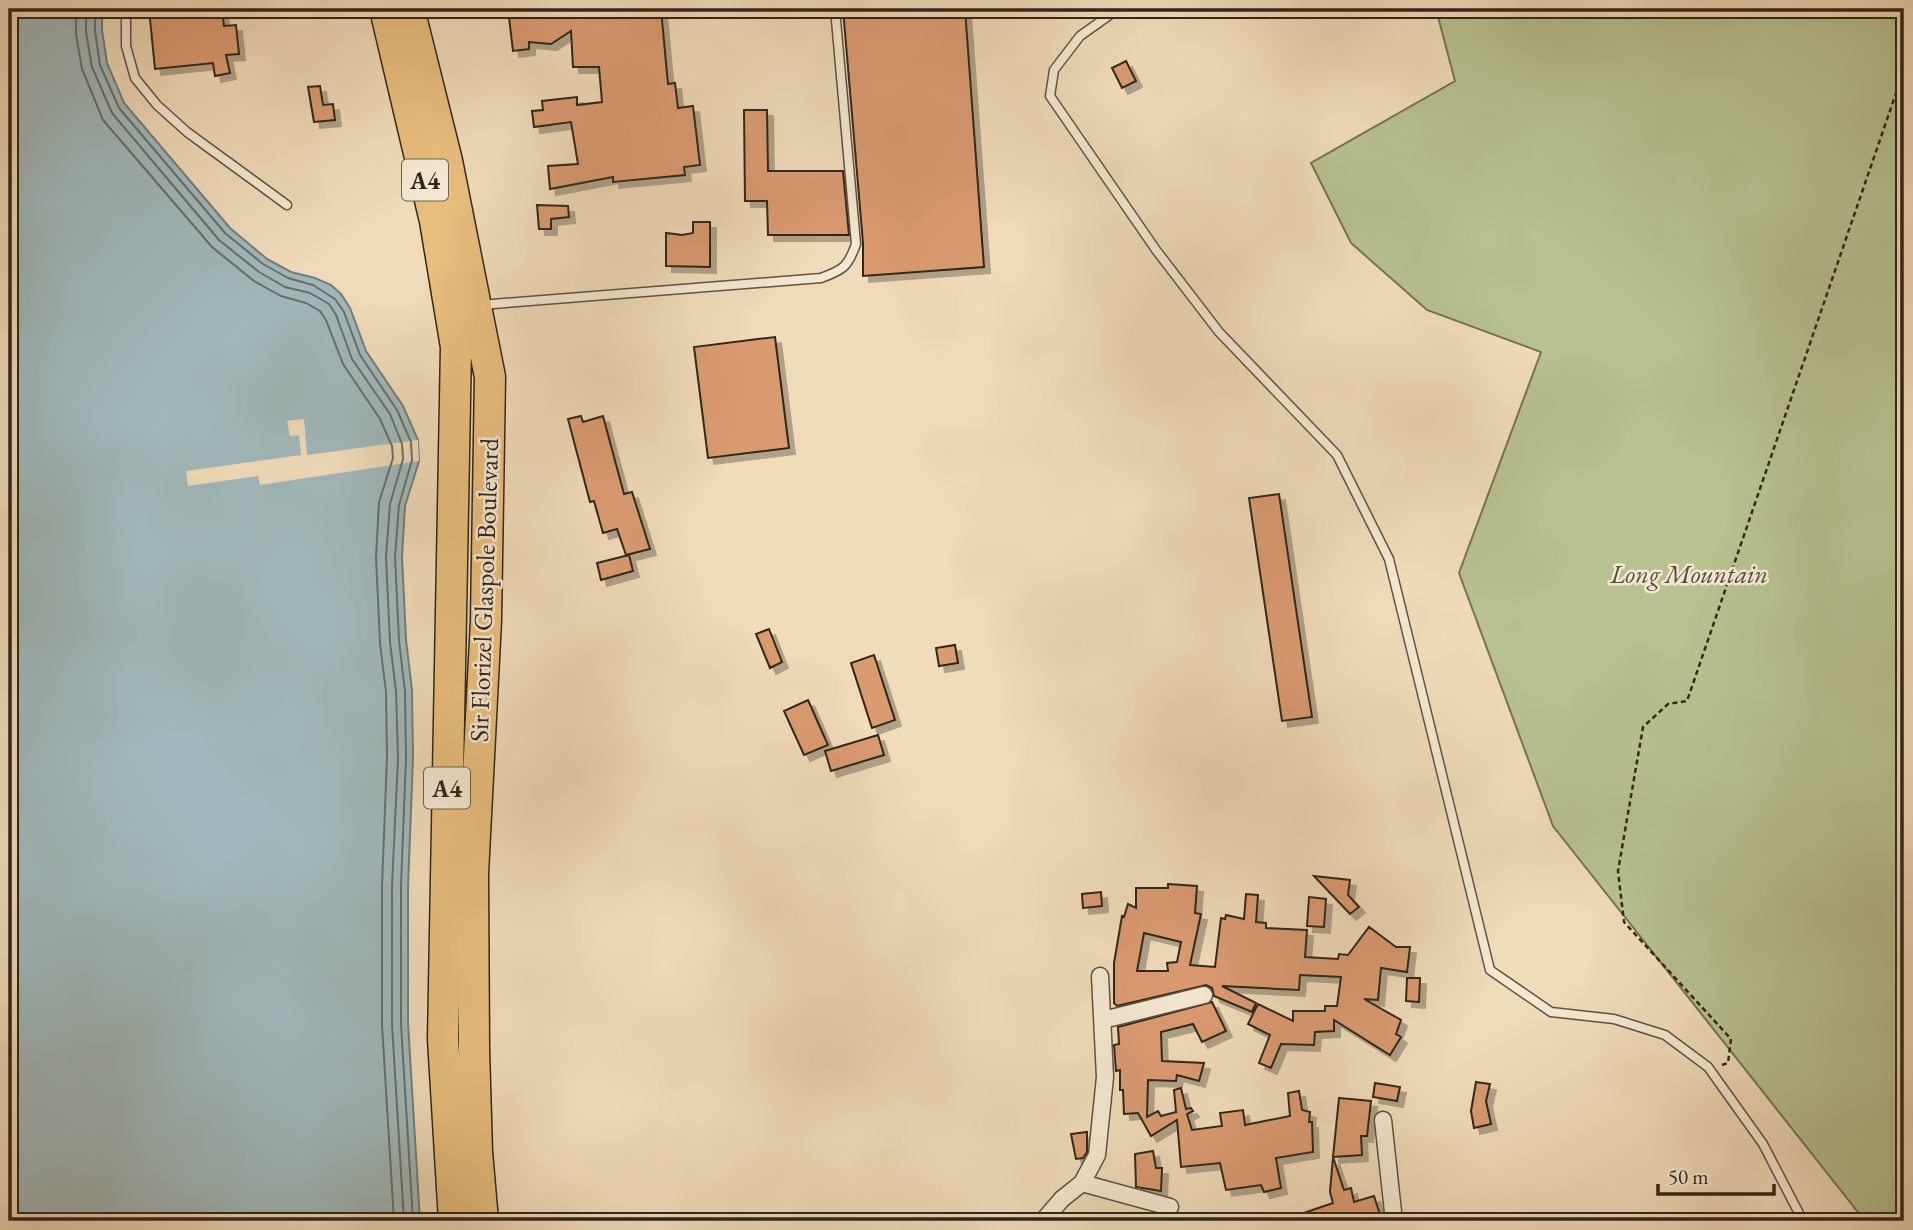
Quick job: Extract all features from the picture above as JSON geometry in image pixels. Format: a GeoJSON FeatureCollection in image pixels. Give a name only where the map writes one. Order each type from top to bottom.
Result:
{"type":"FeatureCollection","features":[{"type":"Feature","properties":{"kind":"highway","name":"Sir Florizel Glaspole Boulevard"},"geometry":{"type":"LineString","coordinates":[[385,9],[435,221],[456,347],[443,1040],[454,1221]]}},
{"type":"Feature","properties":{"kind":"highway","name":"Sir Florizel Glaspole Boulevard"},"geometry":{"type":"LineString","coordinates":[[410,9],[447,161],[490,377],[486,620],[473,874],[477,1152],[483,1221]]}},
{"type":"Feature","properties":{"kind":"street"},"geometry":{"type":"LineString","coordinates":[[1043,1221],[1062,1199],[1082,1183],[1097,1155],[1105,1077],[1100,976]]}},
{"type":"Feature","properties":{"kind":"street"},"geometry":{"type":"LineString","coordinates":[[1103,1020],[1204,995]]}},
{"type":"Feature","properties":{"kind":"street"},"geometry":{"type":"LineString","coordinates":[[1383,1120],[1394,1221]]}},
{"type":"Feature","properties":{"kind":"street"},"geometry":{"type":"LineString","coordinates":[[1082,1183],[1170,1207]]}},
{"type":"Feature","properties":{"kind":"lane"},"geometry":{"type":"LineString","coordinates":[[126,9],[125,46],[135,78],[157,105],[187,132],[287,205]]}},
{"type":"Feature","properties":{"kind":"lane"},"geometry":{"type":"LineString","coordinates":[[477,306],[821,278],[842,271],[856,244],[835,9]]}},
{"type":"Feature","properties":{"kind":"lane"},"geometry":{"type":"LineString","coordinates":[[1118,9],[1080,36],[1054,71],[1050,96],[1156,250],[1219,332],[1337,455],[1390,559],[1490,970],[1551,1012],[1614,1019],[1665,1035],[1708,1067],[1763,1144],[1803,1221]]}},
{"type":"Feature","properties":{"kind":"path"},"geometry":{"type":"LineString","coordinates":[[1708,1067],[1728,1063],[1731,1039],[1625,922],[1618,871],[1643,727],[1668,704],[1687,701],[1904,70]]}},
{"type":"Feature","properties":{"kind":"green space","name":"Long Mountain"},"geometry":{"type":"Polygon","coordinates":[[[1436,9],[1904,9],[1904,1221],[1865,1221],[1553,826],[1459,573],[1541,352],[1427,310],[1351,243],[1311,163],[1455,81],[1436,9]]]}},
{"type":"Feature","properties":{"kind":"water"},"geometry":{"type":"Polygon","coordinates":[[[9,9],[102,9],[107,63],[124,103],[230,228],[267,259],[291,272],[331,285],[341,294],[350,308],[366,351],[403,406],[418,440],[419,461],[405,506],[402,557],[406,640],[412,690],[413,758],[408,887],[408,1023],[420,1221],[9,1221],[9,9]]]}},
{"type":"Feature","properties":{"kind":"pier"},"geometry":{"type":"Polygon","coordinates":[[[304,419],[307,455],[418,440],[419,461],[260,485],[258,476],[188,486],[186,471],[301,455],[299,435],[290,436],[287,421],[304,419]]]}},
{"type":"Feature","properties":{"kind":"building"},"geometry":{"type":"Polygon","coordinates":[[[149,9],[222,9],[224,26],[236,25],[239,54],[226,55],[230,73],[215,76],[213,63],[155,69],[149,9]]]}},
{"type":"Feature","properties":{"kind":"building"},"geometry":{"type":"Polygon","coordinates":[[[508,9],[661,9],[668,84],[675,83],[678,108],[693,106],[700,165],[684,167],[685,175],[613,182],[613,177],[550,189],[548,166],[578,164],[571,122],[534,127],[532,111],[543,110],[542,101],[577,97],[577,105],[602,102],[599,67],[573,67],[571,31],[551,44],[529,42],[529,49],[513,51],[508,9]]]}},
{"type":"Feature","properties":{"kind":"building"},"geometry":{"type":"Polygon","coordinates":[[[843,9],[965,9],[984,267],[863,276],[863,243],[843,9]]]}},
{"type":"Feature","properties":{"kind":"building"},"geometry":{"type":"Polygon","coordinates":[[[1126,61],[1136,81],[1122,88],[1112,68],[1126,61]]]}},
{"type":"Feature","properties":{"kind":"building"},"geometry":{"type":"Polygon","coordinates":[[[320,86],[323,105],[333,104],[335,120],[314,122],[308,87],[320,86]]]}},
{"type":"Feature","properties":{"kind":"building"},"geometry":{"type":"Polygon","coordinates":[[[744,110],[767,110],[768,171],[843,171],[849,235],[768,235],[767,201],[745,201],[744,110]]]}},
{"type":"Feature","properties":{"kind":"building"},"geometry":{"type":"Polygon","coordinates":[[[537,205],[568,206],[569,217],[551,219],[551,229],[539,229],[537,205]]]}},
{"type":"Feature","properties":{"kind":"building"},"geometry":{"type":"Polygon","coordinates":[[[693,222],[710,222],[710,267],[666,266],[666,233],[693,233],[693,222]]]}},
{"type":"Feature","properties":{"kind":"building"},"geometry":{"type":"Polygon","coordinates":[[[775,337],[789,448],[708,458],[694,347],[775,337]]]}},
{"type":"Feature","properties":{"kind":"building"},"geometry":{"type":"Polygon","coordinates":[[[581,416],[583,422],[603,416],[624,494],[632,492],[650,549],[626,555],[617,529],[603,533],[594,501],[590,502],[568,419],[581,416]]]}},
{"type":"Feature","properties":{"kind":"building"},"geometry":{"type":"Polygon","coordinates":[[[1279,494],[1312,717],[1282,721],[1249,498],[1279,494]]]}},
{"type":"Feature","properties":{"kind":"building"},"geometry":{"type":"Polygon","coordinates":[[[629,555],[633,571],[601,580],[597,563],[629,555]]]}},
{"type":"Feature","properties":{"kind":"building"},"geometry":{"type":"Polygon","coordinates":[[[769,629],[782,662],[770,668],[756,634],[769,629]]]}},
{"type":"Feature","properties":{"kind":"building"},"geometry":{"type":"Polygon","coordinates":[[[955,645],[958,663],[939,666],[936,648],[955,645]]]}},
{"type":"Feature","properties":{"kind":"building"},"geometry":{"type":"Polygon","coordinates":[[[874,655],[895,720],[872,728],[851,663],[874,655]]]}},
{"type":"Feature","properties":{"kind":"building"},"geometry":{"type":"Polygon","coordinates":[[[808,700],[828,745],[804,755],[784,711],[808,700]]]}},
{"type":"Feature","properties":{"kind":"building"},"geometry":{"type":"Polygon","coordinates":[[[878,735],[884,755],[831,771],[825,751],[878,735]]]}},
{"type":"Feature","properties":{"kind":"building"},"geometry":{"type":"Polygon","coordinates":[[[1314,876],[1350,880],[1348,895],[1359,907],[1350,914],[1314,876]]]}},
{"type":"Feature","properties":{"kind":"building"},"geometry":{"type":"Polygon","coordinates":[[[1168,884],[1197,886],[1195,913],[1201,914],[1190,965],[1215,967],[1221,918],[1225,919],[1226,915],[1244,919],[1246,894],[1258,895],[1256,922],[1266,923],[1266,928],[1307,930],[1305,957],[1338,959],[1339,954],[1348,955],[1369,927],[1396,947],[1410,947],[1407,972],[1381,968],[1378,1000],[1364,999],[1401,1020],[1396,1034],[1401,1037],[1390,1055],[1334,1020],[1334,1031],[1315,1032],[1314,1045],[1281,1044],[1271,1068],[1259,1063],[1270,1035],[1248,1024],[1258,1004],[1293,1021],[1293,1011],[1325,1011],[1325,1006],[1337,1006],[1341,977],[1300,975],[1299,990],[1222,986],[1256,1003],[1252,1012],[1214,996],[1212,988],[1206,985],[1117,1006],[1114,1003],[1114,963],[1122,916],[1124,917],[1128,904],[1136,908],[1136,888],[1168,888],[1168,884]],[[1144,933],[1137,971],[1168,971],[1167,963],[1177,962],[1181,942],[1144,933]]]}},
{"type":"Feature","properties":{"kind":"building"},"geometry":{"type":"Polygon","coordinates":[[[1101,892],[1102,906],[1083,908],[1082,894],[1101,892]]]}},
{"type":"Feature","properties":{"kind":"building"},"geometry":{"type":"Polygon","coordinates":[[[1309,897],[1326,899],[1324,927],[1307,926],[1309,897]]]}},
{"type":"Feature","properties":{"kind":"building"},"geometry":{"type":"Polygon","coordinates":[[[1407,978],[1420,978],[1419,1002],[1406,1001],[1407,978]]]}},
{"type":"Feature","properties":{"kind":"building"},"geometry":{"type":"Polygon","coordinates":[[[1212,1002],[1226,1031],[1202,1042],[1193,1024],[1161,1032],[1162,1061],[1204,1063],[1199,1081],[1177,1075],[1176,1081],[1148,1080],[1147,1117],[1158,1111],[1161,1116],[1176,1112],[1174,1090],[1181,1088],[1186,1109],[1191,1108],[1193,1111],[1187,1114],[1192,1130],[1222,1126],[1220,1113],[1243,1110],[1245,1125],[1290,1116],[1288,1093],[1299,1091],[1302,1110],[1310,1112],[1313,1152],[1276,1158],[1281,1188],[1264,1192],[1261,1185],[1226,1190],[1220,1163],[1181,1167],[1177,1120],[1151,1136],[1138,1113],[1124,1114],[1123,1090],[1120,1090],[1120,1070],[1116,1071],[1114,1045],[1119,1044],[1118,1027],[1212,1002]]]}},
{"type":"Feature","properties":{"kind":"building"},"geometry":{"type":"Polygon","coordinates":[[[1476,1082],[1490,1084],[1486,1101],[1491,1124],[1474,1128],[1471,1111],[1476,1082]]]}},
{"type":"Feature","properties":{"kind":"building"},"geometry":{"type":"Polygon","coordinates":[[[1375,1083],[1400,1087],[1397,1101],[1373,1097],[1375,1083]]]}},
{"type":"Feature","properties":{"kind":"building"},"geometry":{"type":"Polygon","coordinates":[[[1339,1098],[1371,1101],[1367,1136],[1361,1136],[1362,1155],[1333,1157],[1339,1098]]]}},
{"type":"Feature","properties":{"kind":"building"},"geometry":{"type":"Polygon","coordinates":[[[1087,1132],[1087,1152],[1083,1158],[1076,1159],[1071,1134],[1087,1132]]]}},
{"type":"Feature","properties":{"kind":"building"},"geometry":{"type":"Polygon","coordinates":[[[1153,1151],[1156,1168],[1162,1168],[1161,1191],[1136,1187],[1135,1154],[1153,1151]]]}},
{"type":"Feature","properties":{"kind":"building"},"geometry":{"type":"Polygon","coordinates":[[[1333,1157],[1344,1190],[1351,1188],[1354,1202],[1374,1196],[1382,1221],[1286,1221],[1333,1203],[1330,1192],[1333,1157]]]}}]}
